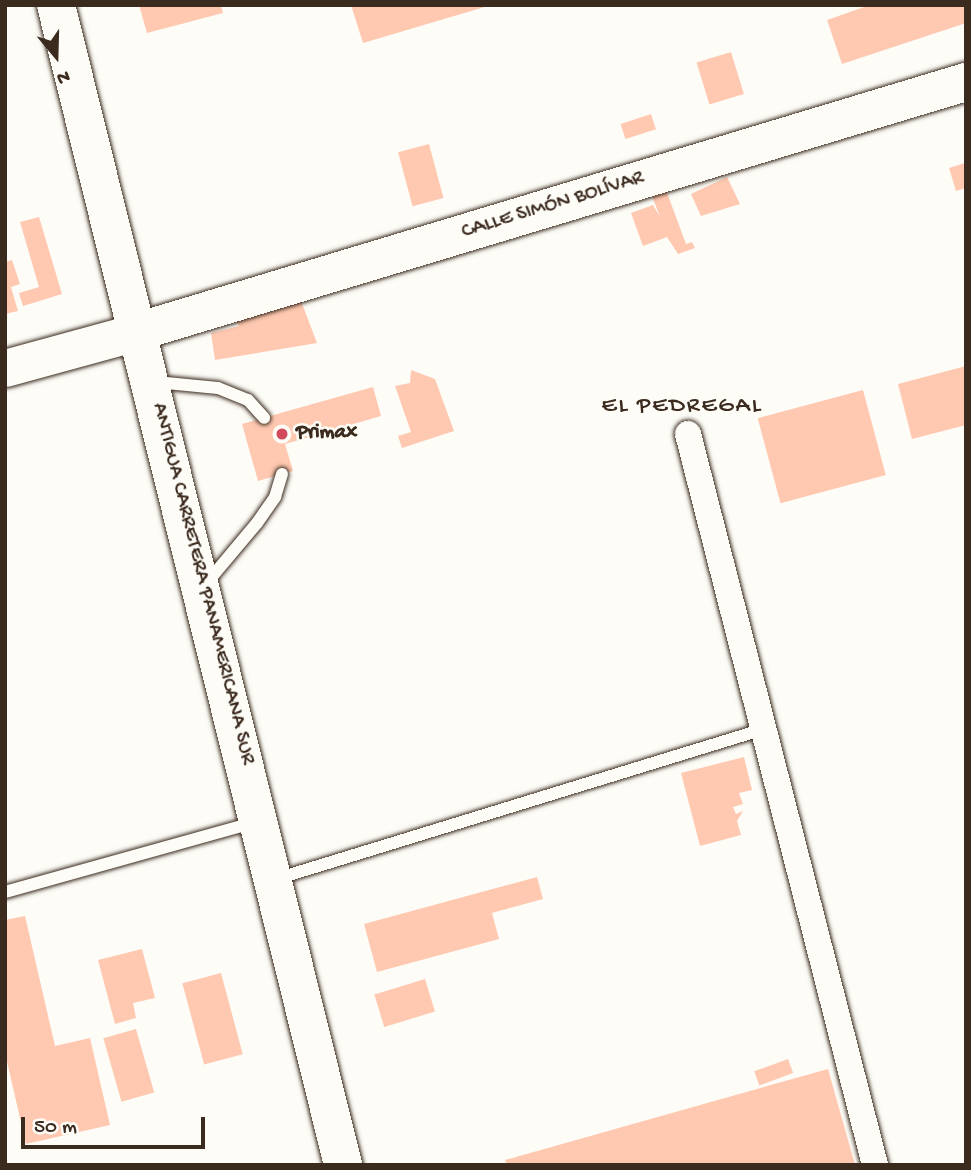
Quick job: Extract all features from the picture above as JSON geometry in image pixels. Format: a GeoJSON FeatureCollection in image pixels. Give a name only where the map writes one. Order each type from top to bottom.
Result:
{"type":"FeatureCollection","features":[{"type":"Feature","properties":{"kind":"main road","name":"ANTIGUA CARRETERA PANAMERICANA SUR"},"geometry":{"type":"LineString","coordinates":[[56,5],[140,331],[343,1165]]}},
{"type":"Feature","properties":{"kind":"main road","name":"CALLE SIMÓN BOLÍVAR"},"geometry":{"type":"LineString","coordinates":[[140,331],[966,82]]}},
{"type":"Feature","properties":{"kind":"main road"},"geometry":{"type":"LineString","coordinates":[[5,368],[140,331]]}},
{"type":"Feature","properties":{"kind":"street"},"geometry":{"type":"LineString","coordinates":[[688,434],[875,1165]]}},
{"type":"Feature","properties":{"kind":"lane"},"geometry":{"type":"LineString","coordinates":[[152,382],[218,388],[248,400],[264,418]]}},
{"type":"Feature","properties":{"kind":"lane"},"geometry":{"type":"LineString","coordinates":[[203,588],[257,523],[275,496],[282,474]]}},
{"type":"Feature","properties":{"kind":"lane"},"geometry":{"type":"LineString","coordinates":[[274,880],[764,729]]}},
{"type":"Feature","properties":{"kind":"lane"},"geometry":{"type":"LineString","coordinates":[[5,892],[259,821]]}},
{"type":"Feature","properties":{"kind":"building"},"geometry":{"type":"Polygon","coordinates":[[[139,5],[221,5],[223,13],[147,33],[139,5]]]}},
{"type":"Feature","properties":{"kind":"building"},"geometry":{"type":"Polygon","coordinates":[[[351,5],[488,5],[488,6],[363,43],[351,5]]]}},
{"type":"Feature","properties":{"kind":"building"},"geometry":{"type":"Polygon","coordinates":[[[870,5],[966,5],[966,23],[842,64],[827,20],[870,5]]]}},
{"type":"Feature","properties":{"kind":"building"},"geometry":{"type":"Polygon","coordinates":[[[731,52],[744,94],[709,105],[697,63],[731,52]]]}},
{"type":"Feature","properties":{"kind":"building"},"geometry":{"type":"Polygon","coordinates":[[[651,114],[656,129],[626,139],[621,124],[651,114]]]}},
{"type":"Feature","properties":{"kind":"building"},"geometry":{"type":"Polygon","coordinates":[[[429,144],[443,198],[413,206],[398,152],[429,144]]]}},
{"type":"Feature","properties":{"kind":"building"},"geometry":{"type":"Polygon","coordinates":[[[965,163],[966,188],[956,191],[949,168],[965,163]]]}},
{"type":"Feature","properties":{"kind":"building"},"geometry":{"type":"Polygon","coordinates":[[[727,177],[740,204],[701,216],[691,194],[727,177]]]}},
{"type":"Feature","properties":{"kind":"building"},"geometry":{"type":"Polygon","coordinates":[[[666,190],[686,244],[692,242],[695,248],[678,254],[667,237],[643,246],[631,213],[653,205],[660,217],[652,196],[666,190]]]}},
{"type":"Feature","properties":{"kind":"building"},"geometry":{"type":"Polygon","coordinates":[[[39,217],[62,294],[23,306],[19,293],[39,287],[20,222],[39,217]]]}},
{"type":"Feature","properties":{"kind":"building"},"geometry":{"type":"Polygon","coordinates":[[[12,260],[20,284],[11,287],[18,311],[5,314],[5,262],[12,260]]]}},
{"type":"Feature","properties":{"kind":"building"},"geometry":{"type":"Polygon","coordinates":[[[298,293],[317,343],[215,360],[211,333],[239,326],[233,316],[262,305],[267,313],[298,293]]]}},
{"type":"Feature","properties":{"kind":"building"},"geometry":{"type":"Polygon","coordinates":[[[966,366],[966,425],[912,439],[898,384],[966,366]]]}},
{"type":"Feature","properties":{"kind":"building"},"geometry":{"type":"Polygon","coordinates":[[[411,370],[435,379],[454,431],[402,448],[398,436],[411,432],[395,386],[410,383],[411,370]]]}},
{"type":"Feature","properties":{"kind":"building","name":"Primax"},"geometry":{"type":"Polygon","coordinates":[[[373,387],[381,416],[285,444],[293,471],[258,481],[242,424],[373,387]]]}},
{"type":"Feature","properties":{"kind":"building"},"geometry":{"type":"Polygon","coordinates":[[[863,390],[886,475],[780,503],[758,418],[863,390]]]}},
{"type":"Feature","properties":{"kind":"building"},"geometry":{"type":"Polygon","coordinates":[[[744,757],[752,790],[739,793],[743,804],[733,807],[736,814],[743,811],[737,821],[741,835],[700,846],[681,773],[744,757]]]}},
{"type":"Feature","properties":{"kind":"building"},"geometry":{"type":"Polygon","coordinates":[[[537,877],[543,899],[492,913],[499,939],[377,972],[364,924],[537,877]]]}},
{"type":"Feature","properties":{"kind":"building"},"geometry":{"type":"Polygon","coordinates":[[[25,916],[55,1046],[90,1038],[110,1125],[26,1144],[5,1053],[5,920],[25,916]]]}},
{"type":"Feature","properties":{"kind":"building"},"geometry":{"type":"Polygon","coordinates":[[[142,949],[155,998],[133,1003],[136,1018],[115,1024],[98,960],[142,949]]]}},
{"type":"Feature","properties":{"kind":"building"},"geometry":{"type":"Polygon","coordinates":[[[221,973],[243,1054],[204,1064],[182,983],[221,973]]]}},
{"type":"Feature","properties":{"kind":"building"},"geometry":{"type":"Polygon","coordinates":[[[425,979],[435,1012],[384,1027],[374,994],[425,979]]]}},
{"type":"Feature","properties":{"kind":"building"},"geometry":{"type":"Polygon","coordinates":[[[136,1029],[154,1092],[122,1102],[103,1038],[136,1029]]]}},
{"type":"Feature","properties":{"kind":"building"},"geometry":{"type":"Polygon","coordinates":[[[788,1059],[793,1073],[759,1085],[754,1071],[788,1059]]]}},
{"type":"Feature","properties":{"kind":"building"},"geometry":{"type":"Polygon","coordinates":[[[828,1069],[855,1165],[507,1165],[505,1160],[828,1069]]]}},
{"type":"Feature","properties":{"kind":"place","name":"Primax"},"geometry":{"type":"Point","coordinates":[282,434]}},
{"type":"Feature","properties":{"kind":"district","name":"EL PEDREGAL"},"geometry":{"type":"Point","coordinates":[682,407]}}]}
